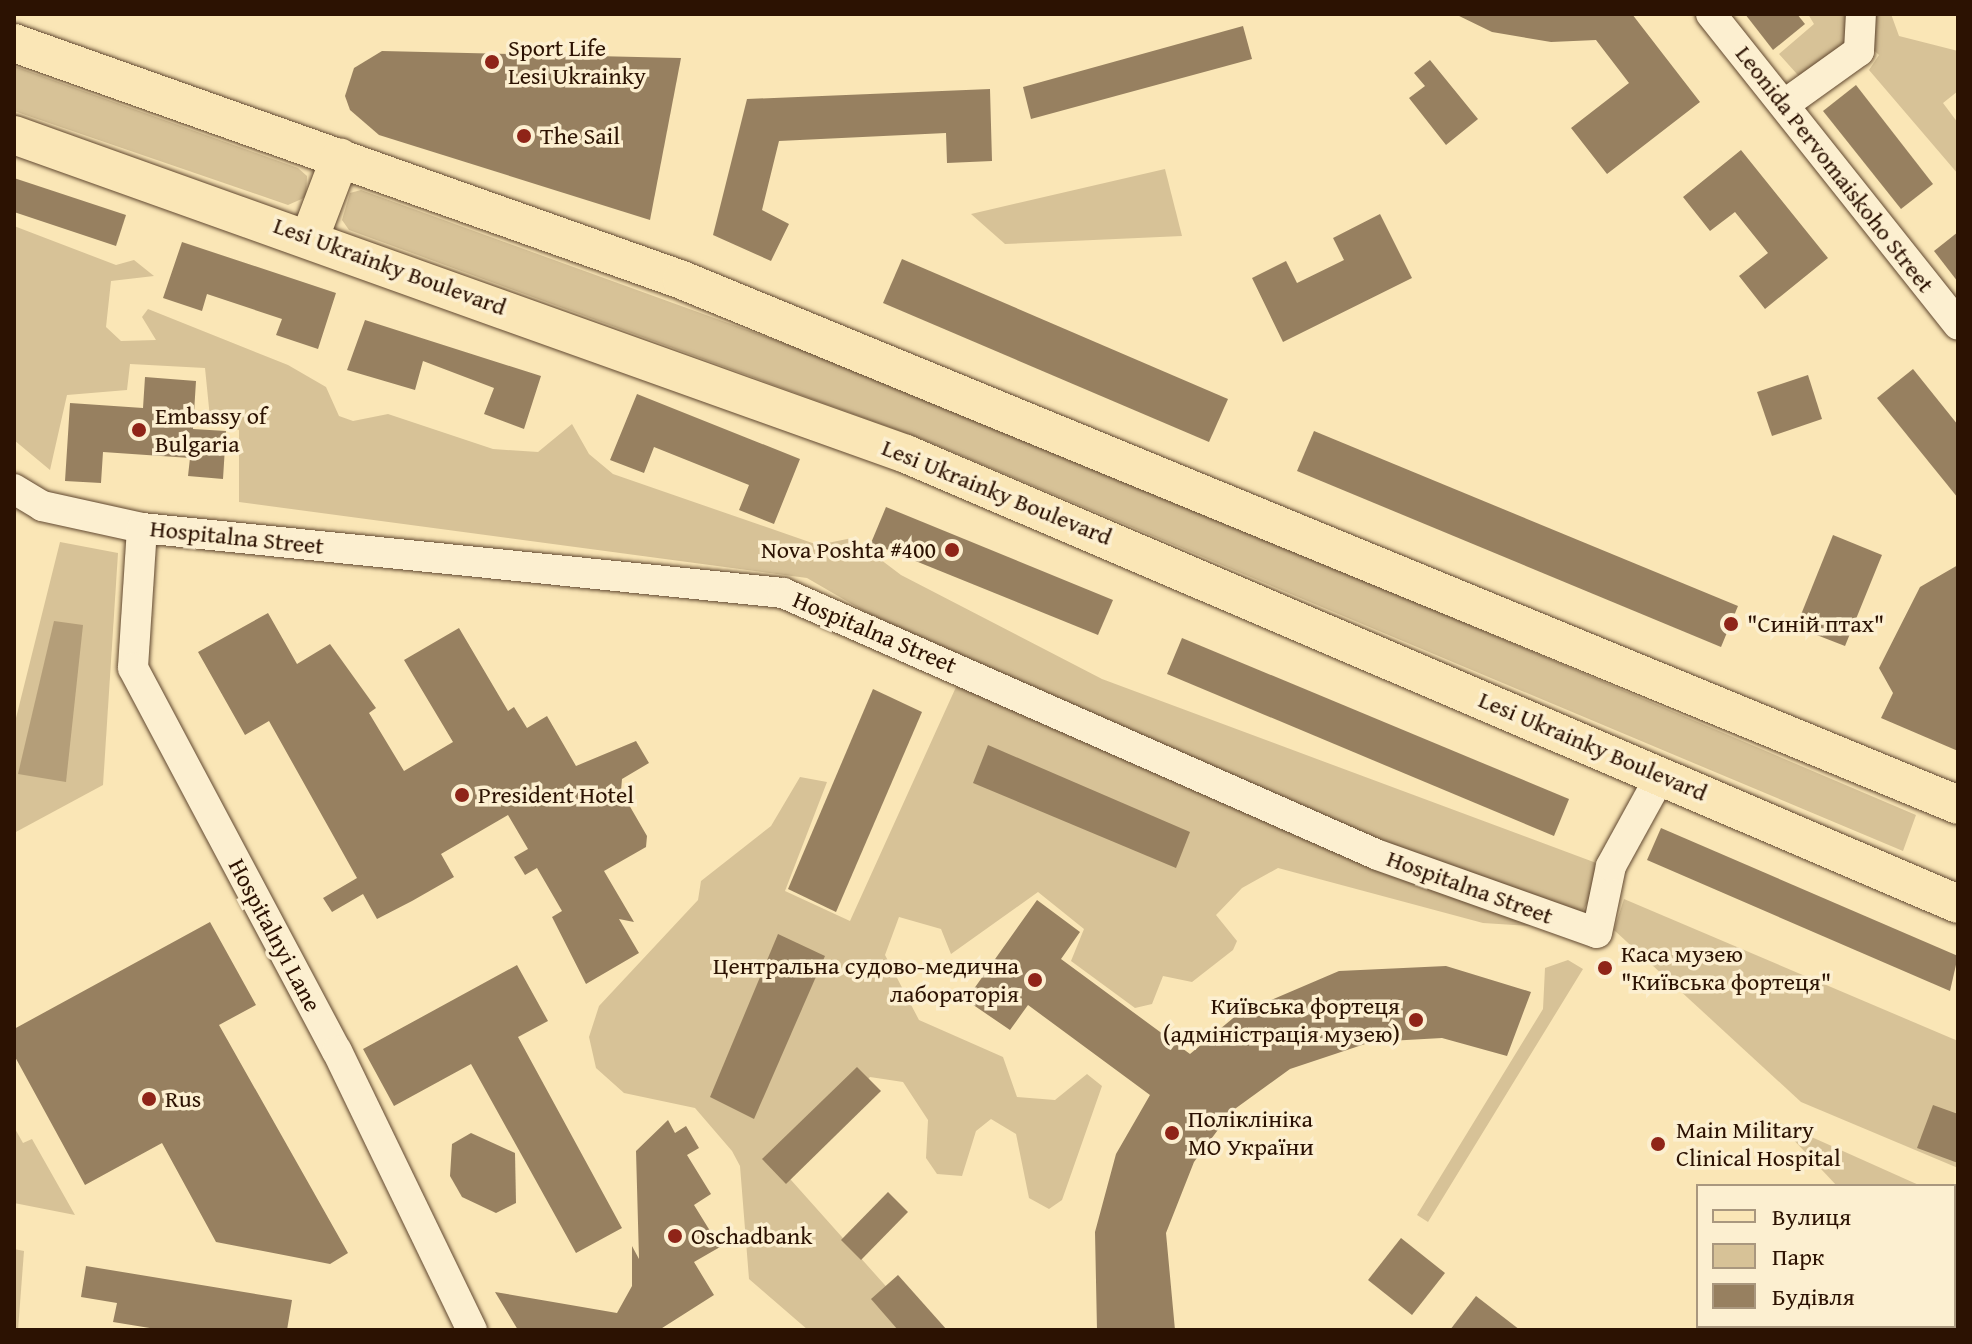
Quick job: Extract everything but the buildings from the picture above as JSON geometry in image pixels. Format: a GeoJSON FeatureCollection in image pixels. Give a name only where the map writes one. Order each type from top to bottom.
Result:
{"type":"FeatureCollection","features":[{"type":"Feature","properties":{"kind":"main road"},"geometry":{"type":"LineString","coordinates":[[14,43],[785,320],[1958,805]]}},
{"type":"Feature","properties":{"kind":"main road","name":"Lesi Ukrainky Boulevard"},"geometry":{"type":"LineString","coordinates":[[14,135],[310,237],[906,454],[1661,775],[1955,895]]}},
{"type":"Feature","properties":{"kind":"main road"},"geometry":{"type":"LineString","coordinates":[[310,237],[340,158]]}},
{"type":"Feature","properties":{"kind":"street","name":"Leonida Pervomaiskoho Street"},"geometry":{"type":"LineString","coordinates":[[1711,14],[1958,325]]}},
{"type":"Feature","properties":{"kind":"street"},"geometry":{"type":"LineString","coordinates":[[1785,104],[1859,51],[1861,14]]}},
{"type":"Feature","properties":{"kind":"street","name":"Hospitalna Street"},"geometry":{"type":"LineString","coordinates":[[14,489],[42,506],[142,528],[783,593],[981,676],[1378,855],[1597,933],[1611,866],[1661,775]]}},
{"type":"Feature","properties":{"kind":"street","name":"Hospitalnyi Lane"},"geometry":{"type":"LineString","coordinates":[[142,528],[133,668],[415,1201],[434,1259],[472,1330]]}},
{"type":"Feature","properties":{"kind":"green space"},"geometry":{"type":"Polygon","coordinates":[[[1808,14],[1855,14],[1853,47],[1805,83],[1779,54],[1814,24],[1808,14]]]}},
{"type":"Feature","properties":{"kind":"green space"},"geometry":{"type":"Polygon","coordinates":[[[1867,14],[1891,14],[1899,36],[1958,51],[1958,91],[1943,103],[1958,123],[1958,174],[1869,70],[1879,55],[1866,43],[1867,14]]]}},
{"type":"Feature","properties":{"kind":"green space"},"geometry":{"type":"Polygon","coordinates":[[[14,66],[298,168],[307,176],[306,197],[288,205],[14,111],[14,66]]]}},
{"type":"Feature","properties":{"kind":"green space"},"geometry":{"type":"Polygon","coordinates":[[[1165,169],[1182,236],[1005,244],[971,214],[1165,169]]]}},
{"type":"Feature","properties":{"kind":"green space"},"geometry":{"type":"Polygon","coordinates":[[[361,190],[946,402],[1916,815],[1903,851],[922,439],[349,230],[342,220],[350,193],[361,190]]]}},
{"type":"Feature","properties":{"kind":"green space"},"geometry":{"type":"Polygon","coordinates":[[[14,226],[116,265],[134,260],[154,276],[111,281],[106,327],[121,341],[156,340],[142,317],[148,309],[288,365],[326,387],[339,416],[353,421],[388,414],[493,449],[538,452],[572,424],[589,454],[613,474],[818,545],[852,538],[901,575],[1102,679],[1599,864],[1598,886],[1580,915],[1388,848],[869,614],[807,578],[239,502],[239,430],[210,418],[205,368],[130,364],[127,390],[67,395],[50,470],[14,440],[14,226]]]}},
{"type":"Feature","properties":{"kind":"green space"},"geometry":{"type":"Polygon","coordinates":[[[60,542],[118,553],[103,785],[14,833],[14,726],[60,542]]]}},
{"type":"Feature","properties":{"kind":"green space"},"geometry":{"type":"Polygon","coordinates":[[[961,676],[1533,916],[1530,926],[1483,923],[1278,868],[1242,888],[1216,915],[1237,941],[1233,950],[1192,982],[1163,976],[1152,1004],[1135,1008],[1071,961],[1084,929],[1038,892],[951,954],[941,929],[899,917],[885,955],[919,1020],[1003,1057],[1017,1097],[1055,1100],[1087,1074],[1102,1086],[1062,1200],[1049,1209],[1029,1198],[1016,1134],[991,1119],[976,1131],[962,1176],[937,1174],[926,1158],[928,1120],[903,1082],[870,1077],[783,1171],[925,1330],[808,1330],[749,1279],[740,1166],[732,1151],[695,1108],[624,1093],[596,1068],[589,1037],[599,1006],[698,900],[701,881],[771,826],[800,777],[827,782],[785,891],[850,921],[961,676]]]}},
{"type":"Feature","properties":{"kind":"green space"},"geometry":{"type":"Polygon","coordinates":[[[1624,899],[1958,1041],[1958,1168],[1801,1102],[1614,930],[1624,899]]]}},
{"type":"Feature","properties":{"kind":"green space"},"geometry":{"type":"Polygon","coordinates":[[[1568,960],[1583,969],[1428,1222],[1417,1215],[1543,1009],[1545,968],[1568,960]]]}},
{"type":"Feature","properties":{"kind":"green space"},"geometry":{"type":"Polygon","coordinates":[[[1776,1121],[1917,1184],[1835,1184],[1776,1121]]]}},
{"type":"Feature","properties":{"kind":"green space"},"geometry":{"type":"Polygon","coordinates":[[[14,1127],[23,1143],[32,1139],[75,1215],[14,1203],[14,1127]]]}},
{"type":"Feature","properties":{"kind":"green space"},"geometry":{"type":"Polygon","coordinates":[[[1956,1201],[1958,1202],[1958,1303],[1956,1302],[1956,1201]]]}},
{"type":"Feature","properties":{"kind":"green space"},"geometry":{"type":"Polygon","coordinates":[[[14,1249],[24,1251],[18,1330],[14,1330],[14,1249]]]}},
{"type":"Feature","properties":{"kind":"shaded area"},"geometry":{"type":"Polygon","coordinates":[[[54,621],[83,625],[66,782],[18,774],[54,621]]]}},
{"type":"Feature","properties":{"kind":"place","name":"Sport Life Lesi Ukrainky"},"geometry":{"type":"Point","coordinates":[492,62]}},
{"type":"Feature","properties":{"kind":"place","name":"The Sail"},"geometry":{"type":"Point","coordinates":[524,136]}},
{"type":"Feature","properties":{"kind":"place","name":"Embassy of Bulgaria"},"geometry":{"type":"Point","coordinates":[139,430]}},
{"type":"Feature","properties":{"kind":"place","name":"Nova Poshta #400"},"geometry":{"type":"Point","coordinates":[952,550]}},
{"type":"Feature","properties":{"kind":"place","name":"\"Синій птах\""},"geometry":{"type":"Point","coordinates":[1731,624]}},
{"type":"Feature","properties":{"kind":"place","name":"President Hotel"},"geometry":{"type":"Point","coordinates":[462,795]}},
{"type":"Feature","properties":{"kind":"place","name":"Каса музею \"Київська фортеця\""},"geometry":{"type":"Point","coordinates":[1605,968]}},
{"type":"Feature","properties":{"kind":"place","name":"Центральна судово-медична лабораторія"},"geometry":{"type":"Point","coordinates":[1035,980]}},
{"type":"Feature","properties":{"kind":"place","name":"Київська фортеця (адміністрація музею)"},"geometry":{"type":"Point","coordinates":[1416,1020]}},
{"type":"Feature","properties":{"kind":"place","name":"Rus"},"geometry":{"type":"Point","coordinates":[149,1099]}},
{"type":"Feature","properties":{"kind":"place","name":"Поліклініка МО України"},"geometry":{"type":"Point","coordinates":[1172,1133]}},
{"type":"Feature","properties":{"kind":"place","name":"Main Military Clinical Hospital"},"geometry":{"type":"Point","coordinates":[1658,1144]}},
{"type":"Feature","properties":{"kind":"place","name":"Oschadbank"},"geometry":{"type":"Point","coordinates":[675,1236]}}]}
